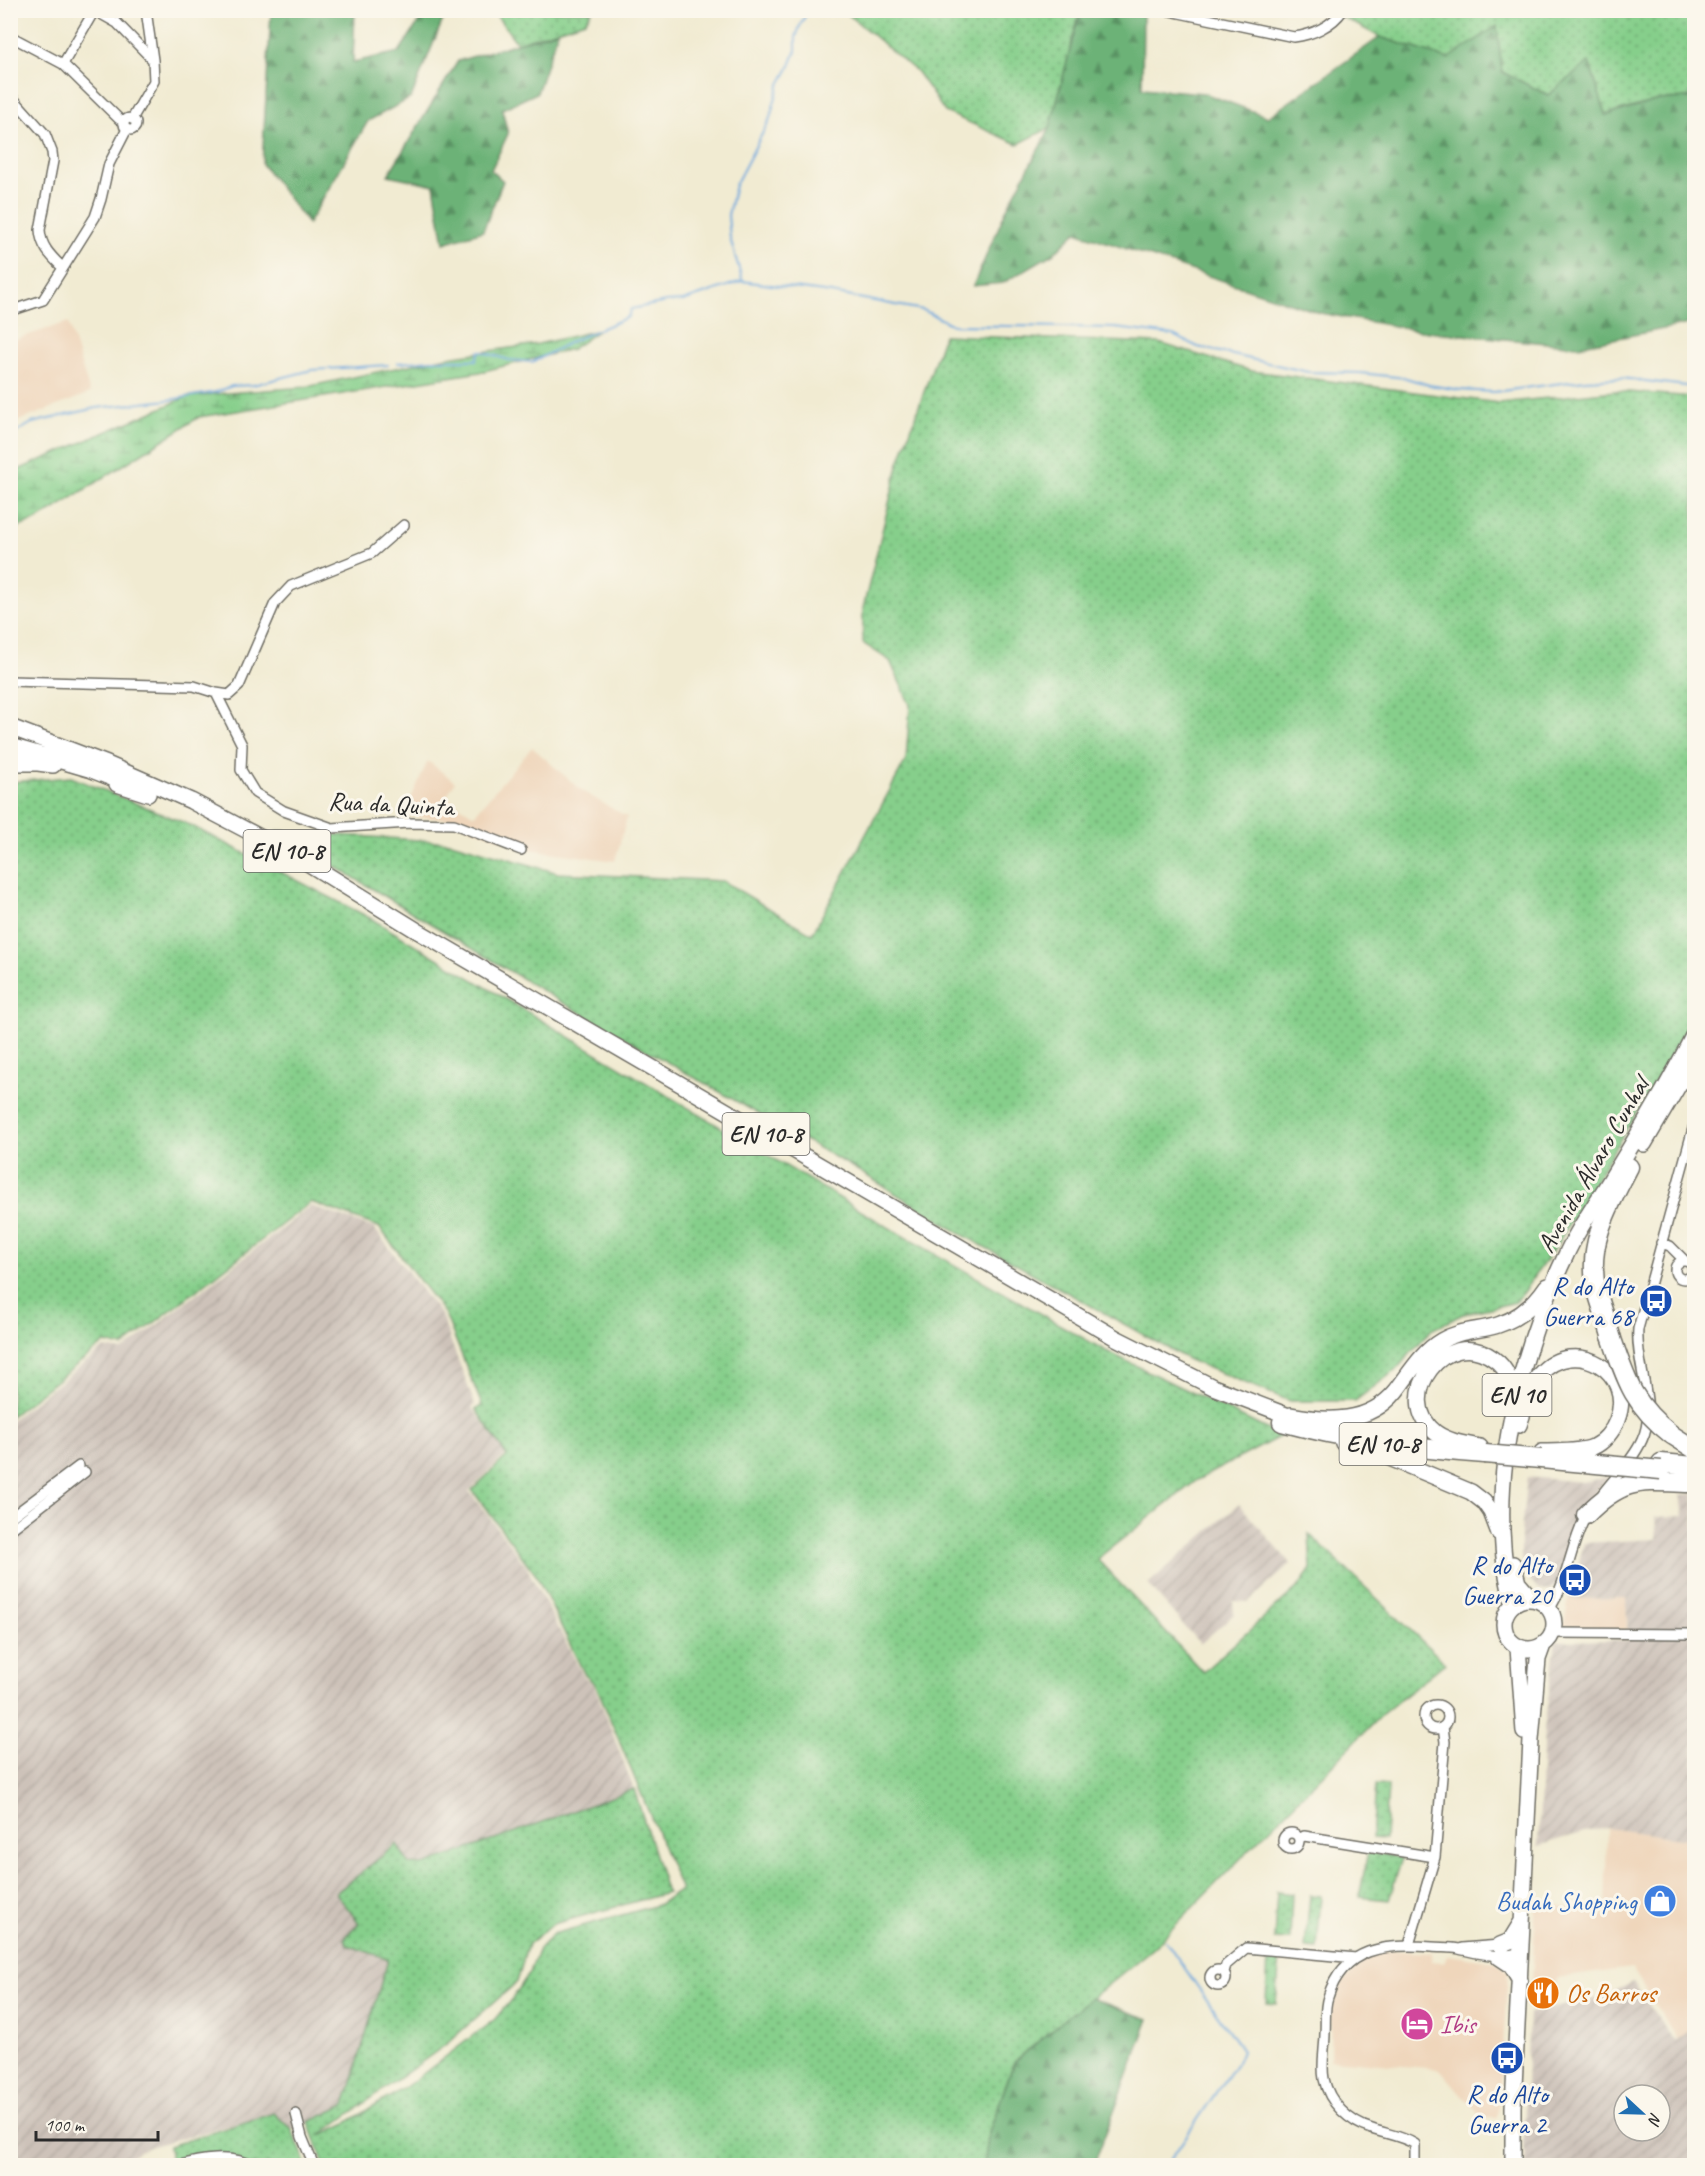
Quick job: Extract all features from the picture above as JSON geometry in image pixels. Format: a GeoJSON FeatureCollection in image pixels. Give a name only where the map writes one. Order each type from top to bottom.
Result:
{"type":"FeatureCollection","features":[{"type":"Feature","properties":{"kind":"highway"},"geometry":{"type":"LineString","coordinates":[[1629,1167],[1605,1216],[1597,1239],[1594,1258],[1597,1290],[1626,1381],[1635,1398],[1658,1424],[1671,1435],[1695,1449]]}},
{"type":"Feature","properties":{"kind":"highway","name":"EN 10-8"},"geometry":{"type":"LineString","coordinates":[[1283,1418],[1317,1432],[1397,1446],[1661,1466],[1695,1466]]}},
{"type":"Feature","properties":{"kind":"highway","name":"EN 10-8"},"geometry":{"type":"LineString","coordinates":[[1661,1466],[1695,1473]]}},
{"type":"Feature","properties":{"kind":"highway"},"geometry":{"type":"LineString","coordinates":[[1586,1515],[1610,1493],[1627,1485],[1639,1482],[1695,1483]]}},
{"type":"Feature","properties":{"kind":"main road"},"geometry":{"type":"LineString","coordinates":[[10,727],[107,764],[149,789]]}},
{"type":"Feature","properties":{"kind":"main road","name":"EN 10-8"},"geometry":{"type":"LineString","coordinates":[[10,738],[91,763],[149,789],[416,930],[1116,1338],[1146,1359],[1243,1408],[1283,1418]]}},
{"type":"Feature","properties":{"kind":"main road","name":"EN 10-8"},"geometry":{"type":"LineString","coordinates":[[10,746],[149,789]]}},
{"type":"Feature","properties":{"kind":"main road"},"geometry":{"type":"LineString","coordinates":[[10,763],[38,763],[61,767],[149,789]]}},
{"type":"Feature","properties":{"kind":"main road","name":"Avenida Álvaro Cunhal"},"geometry":{"type":"LineString","coordinates":[[1513,1605],[1503,1544],[1503,1497],[1522,1373],[1543,1311],[1566,1254],[1662,1094],[1695,1034]]}},
{"type":"Feature","properties":{"kind":"main road","name":"Avenida Álvaro Cunhal"},"geometry":{"type":"LineString","coordinates":[[1531,1598],[1518,1582],[1510,1548],[1514,1427],[1529,1377],[1554,1303],[1585,1238],[1695,1059]]}},
{"type":"Feature","properties":{"kind":"main road"},"geometry":{"type":"LineString","coordinates":[[1283,1418],[1350,1419],[1366,1413],[1394,1394],[1414,1366],[1428,1351],[1442,1341],[1458,1333],[1497,1325],[1524,1312],[1540,1297],[1566,1254]]}},
{"type":"Feature","properties":{"kind":"main road"},"geometry":{"type":"LineString","coordinates":[[1485,1451],[1448,1440],[1435,1432],[1426,1422],[1421,1411],[1419,1395],[1423,1380],[1432,1365],[1446,1354],[1469,1350],[1480,1352],[1496,1360],[1508,1375],[1511,1386],[1514,1427]]}},
{"type":"Feature","properties":{"kind":"main road"},"geometry":{"type":"LineString","coordinates":[[1514,1427],[1538,1376],[1555,1361],[1570,1356],[1586,1358],[1602,1366],[1613,1376],[1620,1394],[1620,1412],[1614,1429],[1602,1441],[1584,1449],[1542,1456]]}},
{"type":"Feature","properties":{"kind":"main road"},"geometry":{"type":"LineString","coordinates":[[1283,1418],[1298,1431],[1385,1456],[1471,1492],[1484,1502],[1491,1512],[1503,1544]]}},
{"type":"Feature","properties":{"kind":"main road"},"geometry":{"type":"LineString","coordinates":[[1513,2166],[1513,2107],[1522,1952],[1526,1825],[1538,1659],[1543,1645],[1553,1633],[1555,1620],[1550,1608],[1541,1601],[1531,1598],[1522,1599],[1505,1615],[1504,1630],[1512,1643],[1518,1647],[1533,1649],[1543,1645]]}},
{"type":"Feature","properties":{"kind":"main road"},"geometry":{"type":"LineString","coordinates":[[1518,1647],[1524,1733],[1526,1825]]}},
{"type":"Feature","properties":{"kind":"main road"},"geometry":{"type":"LineString","coordinates":[[1520,1980],[1499,1951],[1514,1937],[1523,1917]]}},
{"type":"Feature","properties":{"kind":"street"},"geometry":{"type":"LineString","coordinates":[[10,311],[43,300],[99,208],[109,164],[128,123],[154,81],[146,10]]}},
{"type":"Feature","properties":{"kind":"street"},"geometry":{"type":"LineString","coordinates":[[1165,10],[1294,37],[1304,36],[1323,28],[1338,18],[1343,10]]}},
{"type":"Feature","properties":{"kind":"street"},"geometry":{"type":"LineString","coordinates":[[63,64],[94,11],[117,23],[153,60]]}},
{"type":"Feature","properties":{"kind":"street"},"geometry":{"type":"LineString","coordinates":[[10,36],[63,64],[119,119],[128,123]]}},
{"type":"Feature","properties":{"kind":"street"},"geometry":{"type":"LineString","coordinates":[[10,95],[50,143],[53,161],[40,239],[49,255],[63,268]]}},
{"type":"Feature","properties":{"kind":"street"},"geometry":{"type":"LineString","coordinates":[[10,681],[194,686],[230,695],[239,686],[281,594],[291,586],[372,553],[404,525]]}},
{"type":"Feature","properties":{"kind":"street","name":"Rua da Quinta"},"geometry":{"type":"LineString","coordinates":[[216,693],[242,745],[241,770],[255,794],[284,811],[332,828],[409,823],[454,824],[521,850]]}},
{"type":"Feature","properties":{"kind":"street"},"geometry":{"type":"LineString","coordinates":[[1550,1608],[1563,1583],[1575,1541],[1586,1515],[1634,1454],[1645,1433],[1648,1412],[1637,1345],[1638,1329],[1694,1126]]}},
{"type":"Feature","properties":{"kind":"street"},"geometry":{"type":"LineString","coordinates":[[1661,1243],[1670,1246],[1691,1264],[1694,1274],[1687,1278],[1678,1275],[1677,1266],[1685,1261]]}},
{"type":"Feature","properties":{"kind":"street"},"geometry":{"type":"LineString","coordinates":[[10,1518],[82,1469],[10,1530]]}},
{"type":"Feature","properties":{"kind":"street"},"geometry":{"type":"LineString","coordinates":[[1553,1633],[1695,1634]]}},
{"type":"Feature","properties":{"kind":"street"},"geometry":{"type":"LineString","coordinates":[[1409,1945],[1435,1857],[1444,1742],[1443,1727]]}},
{"type":"Feature","properties":{"kind":"street"},"geometry":{"type":"LineString","coordinates":[[1299,1839],[1304,1836],[1435,1857]]}},
{"type":"Feature","properties":{"kind":"street"},"geometry":{"type":"LineString","coordinates":[[1415,2166],[1415,2144],[1370,2129],[1353,2120],[1335,2104],[1323,2077],[1327,1999],[1333,1984],[1342,1970],[1356,1959],[1380,1947],[1409,1945],[1522,1952]]}},
{"type":"Feature","properties":{"kind":"street"},"geometry":{"type":"LineString","coordinates":[[1224,1972],[1226,1965],[1246,1948],[1356,1959]]}},
{"type":"Feature","properties":{"kind":"street"},"geometry":{"type":"LineString","coordinates":[[296,2114],[302,2137],[314,2166]]}},
{"type":"Feature","properties":{"kind":"street"},"geometry":{"type":"LineString","coordinates":[[177,2166],[201,2161],[232,2159],[243,2160],[253,2166]]}},
{"type":"Feature","properties":{"kind":"shaded area"},"geometry":{"type":"Polygon","coordinates":[[[68,322],[90,393],[11,424],[11,341],[68,322]]]}},
{"type":"Feature","properties":{"kind":"shaded area"},"geometry":{"type":"Polygon","coordinates":[[[532,747],[582,791],[627,817],[615,861],[528,849],[447,819],[403,816],[428,761],[455,782],[446,797],[474,815],[532,747]]]}},
{"type":"Feature","properties":{"kind":"shaded area"},"geometry":{"type":"Polygon","coordinates":[[[311,1206],[374,1228],[441,1315],[475,1405],[472,1408],[506,1454],[469,1491],[526,1566],[584,1677],[594,1685],[634,1789],[423,1865],[409,1864],[396,1844],[336,1893],[359,1924],[344,1939],[388,1959],[345,2105],[292,2130],[274,2114],[155,2145],[139,2151],[117,2165],[11,2166],[11,1420],[104,1348],[123,1351],[311,1206]]]}},
{"type":"Feature","properties":{"kind":"shaded area"},"geometry":{"type":"Polygon","coordinates":[[[1527,1477],[1582,1482],[1609,1477],[1587,1501],[1574,1523],[1558,1583],[1549,1591],[1539,1590],[1530,1581],[1521,1556],[1521,1532],[1527,1477]]]}},
{"type":"Feature","properties":{"kind":"shaded area"},"geometry":{"type":"Polygon","coordinates":[[[1694,1493],[1694,1840],[1607,1828],[1584,1832],[1538,1846],[1544,1729],[1556,1641],[1628,1640],[1626,1598],[1569,1599],[1584,1543],[1657,1539],[1655,1517],[1684,1516],[1681,1495],[1694,1493]]]}},
{"type":"Feature","properties":{"kind":"shaded area"},"geometry":{"type":"Polygon","coordinates":[[[1239,1504],[1291,1564],[1248,1602],[1233,1601],[1234,1614],[1200,1644],[1148,1584],[1239,1504]]]}},
{"type":"Feature","properties":{"kind":"shaded area"},"geometry":{"type":"Polygon","coordinates":[[[1626,1598],[1627,1630],[1563,1628],[1569,1599],[1626,1598]]]}},
{"type":"Feature","properties":{"kind":"shaded area"},"geometry":{"type":"Polygon","coordinates":[[[1607,1828],[1694,1840],[1694,2027],[1677,2040],[1632,1968],[1557,1978],[1554,2002],[1531,2006],[1536,1902],[1605,1915],[1607,1828]]]}},
{"type":"Feature","properties":{"kind":"shaded area"},"geometry":{"type":"Polygon","coordinates":[[[1397,1951],[1433,1953],[1432,1961],[1444,1962],[1447,1955],[1497,1962],[1508,1972],[1498,2118],[1482,2118],[1440,2069],[1330,2060],[1331,2013],[1335,1997],[1343,1981],[1368,1957],[1397,1951]]]}},
{"type":"Feature","properties":{"kind":"shaded area"},"geometry":{"type":"Polygon","coordinates":[[[1633,1982],[1674,2041],[1694,2027],[1694,2165],[1525,2165],[1524,2134],[1529,2013],[1605,1997],[1633,1982]]]}},
{"type":"Feature","properties":{"kind":"green space"},"geometry":{"type":"Polygon","coordinates":[[[355,11],[353,62],[399,52],[426,11],[440,11],[444,17],[411,98],[368,121],[308,224],[262,164],[271,12],[355,11]]]}},
{"type":"Feature","properties":{"kind":"green space"},"geometry":{"type":"Polygon","coordinates":[[[493,11],[592,11],[585,21],[517,43],[493,11]]]}},
{"type":"Feature","properties":{"kind":"green space"},"geometry":{"type":"Polygon","coordinates":[[[844,11],[1080,11],[1050,128],[1018,144],[945,112],[917,72],[844,11]]]}},
{"type":"Feature","properties":{"kind":"green space"},"geometry":{"type":"Polygon","coordinates":[[[1080,11],[1137,11],[1143,16],[1142,88],[1204,93],[1268,117],[1380,37],[1448,59],[1497,26],[1502,72],[1548,95],[1589,62],[1606,115],[1659,100],[1694,97],[1694,323],[1578,346],[1422,331],[1320,313],[1076,232],[1054,253],[1003,283],[973,286],[1007,208],[1050,128],[1080,11]]]}},
{"type":"Feature","properties":{"kind":"green space"},"geometry":{"type":"Polygon","coordinates":[[[1331,11],[1694,11],[1694,97],[1659,100],[1605,115],[1548,95],[1502,72],[1448,59],[1380,37],[1331,11]]]}},
{"type":"Feature","properties":{"kind":"green space"},"geometry":{"type":"Polygon","coordinates":[[[558,31],[537,93],[502,109],[508,134],[491,170],[503,181],[483,231],[444,243],[434,185],[388,175],[458,61],[558,31]]]}},
{"type":"Feature","properties":{"kind":"green space"},"geometry":{"type":"Polygon","coordinates":[[[599,330],[572,349],[480,372],[199,417],[37,520],[11,530],[11,473],[189,396],[306,387],[448,357],[538,344],[599,330]]]}},
{"type":"Feature","properties":{"kind":"green space"},"geometry":{"type":"Polygon","coordinates":[[[944,335],[1159,343],[1252,371],[1499,403],[1615,391],[1694,397],[1694,1017],[1556,1246],[1516,1302],[1463,1314],[1431,1330],[1395,1371],[1355,1401],[1290,1401],[1189,1360],[963,1235],[854,1168],[558,1000],[276,831],[451,842],[558,873],[723,881],[812,934],[906,760],[910,705],[890,661],[863,643],[863,608],[899,463],[944,335]]]}},
{"type":"Feature","properties":{"kind":"green space"},"geometry":{"type":"Polygon","coordinates":[[[71,777],[190,825],[370,918],[893,1230],[1106,1351],[1281,1436],[1197,1480],[1097,1559],[1203,1672],[1299,1586],[1311,1569],[1309,1534],[1445,1663],[1381,1715],[1154,1947],[1014,2062],[989,2133],[984,2165],[324,2165],[309,2122],[345,2105],[388,1959],[347,1945],[344,1939],[359,1923],[336,1893],[397,1844],[409,1864],[424,1865],[634,1789],[667,1893],[553,1924],[528,1944],[517,1982],[444,2046],[319,2136],[343,2125],[403,2089],[495,2019],[515,1995],[529,1973],[539,1949],[553,1934],[658,1905],[681,1890],[596,1685],[585,1675],[536,1575],[472,1490],[507,1456],[476,1410],[482,1405],[445,1314],[379,1227],[311,1202],[123,1347],[105,1343],[11,1416],[11,782],[71,777]]]}},
{"type":"Feature","properties":{"kind":"green space"},"geometry":{"type":"Polygon","coordinates":[[[1376,1785],[1388,1786],[1385,1839],[1372,1838],[1376,1785]]]}},
{"type":"Feature","properties":{"kind":"green space"},"geometry":{"type":"Polygon","coordinates":[[[1368,1852],[1402,1858],[1389,1900],[1359,1897],[1368,1852]]]}},
{"type":"Feature","properties":{"kind":"green space"},"geometry":{"type":"Polygon","coordinates":[[[1277,1892],[1292,1894],[1290,1940],[1274,1939],[1277,1892]]]}},
{"type":"Feature","properties":{"kind":"green space"},"geometry":{"type":"Polygon","coordinates":[[[1310,1895],[1321,1896],[1317,1948],[1305,1947],[1310,1895]]]}},
{"type":"Feature","properties":{"kind":"green space"},"geometry":{"type":"Polygon","coordinates":[[[1268,1955],[1280,1957],[1276,2004],[1266,2003],[1268,1955]]]}},
{"type":"Feature","properties":{"kind":"green space"},"geometry":{"type":"Polygon","coordinates":[[[1090,1998],[1149,2019],[1096,2159],[1096,2165],[984,2165],[989,2133],[1014,2062],[1090,1998]]]}},
{"type":"Feature","properties":{"kind":"green space"},"geometry":{"type":"Polygon","coordinates":[[[274,2113],[292,2130],[307,2165],[171,2165],[169,2146],[274,2113]]]}},
{"type":"Feature","properties":{"kind":"waterway"},"geometry":{"type":"LineString","coordinates":[[742,279],[730,238],[728,215],[735,185],[769,121],[779,86],[796,51],[796,37],[808,10]]}},
{"type":"Feature","properties":{"kind":"waterway"},"geometry":{"type":"LineString","coordinates":[[398,363],[476,360],[479,351],[509,360],[533,362],[572,341],[628,317],[631,309],[683,301],[742,281],[831,293],[923,310],[953,325],[1115,328],[1173,335],[1198,347],[1308,372],[1360,373],[1406,378],[1429,385],[1460,390],[1494,392],[1585,380],[1621,378],[1694,387]]}},
{"type":"Feature","properties":{"kind":"waterway"},"geometry":{"type":"LineString","coordinates":[[10,436],[32,423],[96,408],[216,392],[232,386],[253,385],[312,370],[388,365]]}},
{"type":"Feature","properties":{"kind":"waterway"},"geometry":{"type":"LineString","coordinates":[[1165,1940],[1242,2050],[1238,2060],[1166,2166]]}},
{"type":"Feature","properties":{"kind":"place","name":"R do Alto Guerra 68"},"geometry":{"type":"Point","coordinates":[1656,1301]}},
{"type":"Feature","properties":{"kind":"place","name":"R do Alto Guerra 20"},"geometry":{"type":"Point","coordinates":[1575,1580]}},
{"type":"Feature","properties":{"kind":"place","name":"Budah Shopping"},"geometry":{"type":"Point","coordinates":[1660,1901]}},
{"type":"Feature","properties":{"kind":"place","name":"Os Barros"},"geometry":{"type":"Point","coordinates":[1543,1993]}},
{"type":"Feature","properties":{"kind":"place","name":"Ibis"},"geometry":{"type":"Point","coordinates":[1417,2024]}},
{"type":"Feature","properties":{"kind":"place","name":"R do Alto Guerra 2"},"geometry":{"type":"Point","coordinates":[1507,2058]}}]}
